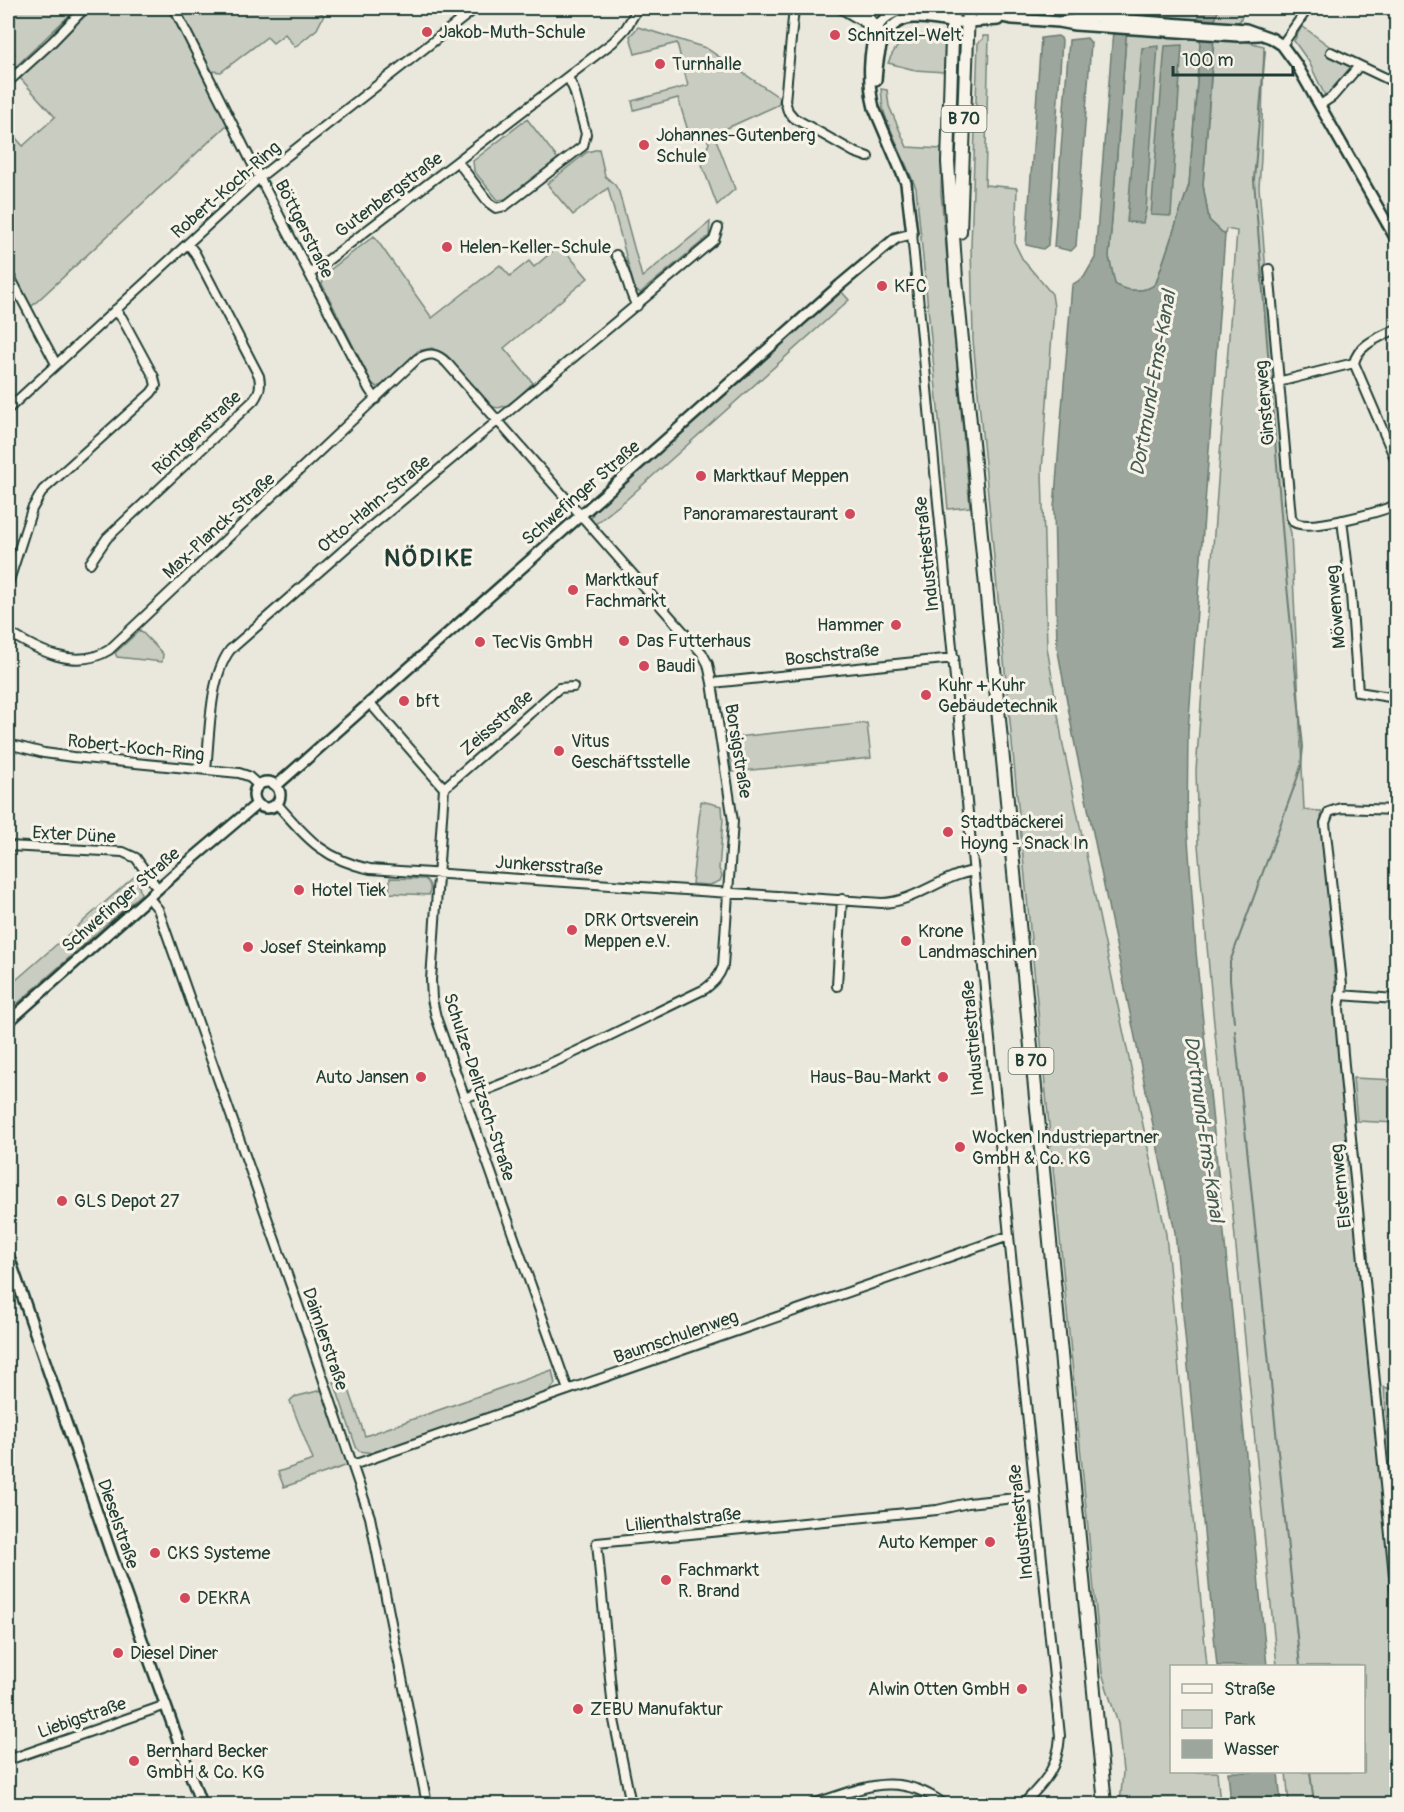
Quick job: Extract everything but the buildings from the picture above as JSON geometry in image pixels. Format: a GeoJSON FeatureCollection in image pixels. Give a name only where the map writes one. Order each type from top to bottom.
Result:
{"type":"FeatureCollection","features":[{"type":"Feature","properties":{"kind":"main road","name":"B 70"},"geometry":{"type":"LineString","coordinates":[[953,8],[948,162],[959,317],[1105,1804]]}},
{"type":"Feature","properties":{"kind":"main road","name":"B 70"},"geometry":{"type":"LineString","coordinates":[[959,317],[968,13]]}},
{"type":"Feature","properties":{"kind":"street"},"geometry":{"type":"LineString","coordinates":[[8,82],[85,8]]}},
{"type":"Feature","properties":{"kind":"street","name":"Böttgerstraße"},"geometry":{"type":"LineString","coordinates":[[174,8],[376,399]]}},
{"type":"Feature","properties":{"kind":"street","name":"Robert-Koch-Ring"},"geometry":{"type":"LineString","coordinates":[[8,409],[260,177],[476,8]]}},
{"type":"Feature","properties":{"kind":"street","name":"Gutenbergstraße"},"geometry":{"type":"LineString","coordinates":[[310,274],[613,42],[626,28],[638,8]]}},
{"type":"Feature","properties":{"kind":"street"},"geometry":{"type":"LineString","coordinates":[[794,8],[784,101],[788,111],[794,118],[868,158]]}},
{"type":"Feature","properties":{"kind":"street"},"geometry":{"type":"LineString","coordinates":[[840,8],[867,24],[878,27]]}},
{"type":"Feature","properties":{"kind":"street"},"geometry":{"type":"LineString","coordinates":[[853,8],[867,15],[891,20],[914,18],[951,22],[968,13]]}},
{"type":"Feature","properties":{"kind":"street","name":"Industriestraße"},"geometry":{"type":"LineString","coordinates":[[910,8],[878,27],[875,81],[879,119],[906,183],[912,234],[1060,1736],[1059,1753],[1052,1770],[1042,1785],[1023,1804]]}},
{"type":"Feature","properties":{"kind":"street"},"geometry":{"type":"LineString","coordinates":[[953,8],[968,13],[1013,19],[1075,25],[1107,22],[1200,34],[1246,29],[1282,45],[1296,63],[1396,239]]}},
{"type":"Feature","properties":{"kind":"street"},"geometry":{"type":"LineString","coordinates":[[1282,45],[1308,8]]}},
{"type":"Feature","properties":{"kind":"street"},"geometry":{"type":"LineString","coordinates":[[867,15],[878,27]]}},
{"type":"Feature","properties":{"kind":"street","name":"Industriestraße"},"geometry":{"type":"LineString","coordinates":[[878,41],[889,29],[891,20]]}},
{"type":"Feature","properties":{"kind":"street"},"geometry":{"type":"LineString","coordinates":[[867,24],[878,41]]}},
{"type":"Feature","properties":{"kind":"street"},"geometry":{"type":"LineString","coordinates":[[1130,24],[1194,24],[1218,31],[1261,35]]}},
{"type":"Feature","properties":{"kind":"street"},"geometry":{"type":"LineString","coordinates":[[1331,52],[1396,83]]}},
{"type":"Feature","properties":{"kind":"street"},"geometry":{"type":"LineString","coordinates":[[1320,105],[1332,97],[1359,66]]}},
{"type":"Feature","properties":{"kind":"street","name":"Gutenbergstraße"},"geometry":{"type":"LineString","coordinates":[[458,162],[489,203],[496,208],[505,206],[523,193],[583,146],[585,141],[586,134],[574,90],[568,77]]}},
{"type":"Feature","properties":{"kind":"street","name":"Otto-Hahn-Straße"},"geometry":{"type":"LineString","coordinates":[[206,770],[216,677],[223,659],[230,650],[336,556],[714,240],[718,228]]}},
{"type":"Feature","properties":{"kind":"street","name":"Schwefinger Straße"},"geometry":{"type":"LineString","coordinates":[[276,786],[883,249],[896,238],[912,234]]}},
{"type":"Feature","properties":{"kind":"street","name":"Röntgenstraße"},"geometry":{"type":"LineString","coordinates":[[90,563],[107,538],[259,393],[261,384],[259,376],[195,253],[188,244]]}},
{"type":"Feature","properties":{"kind":"street"},"geometry":{"type":"LineString","coordinates":[[616,255],[621,262],[631,297],[637,306]]}},
{"type":"Feature","properties":{"kind":"street","name":"Ginsterweg"},"geometry":{"type":"LineString","coordinates":[[1269,269],[1292,517],[1294,522],[1303,526],[1342,520]]}},
{"type":"Feature","properties":{"kind":"street"},"geometry":{"type":"LineString","coordinates":[[8,273],[56,364]]}},
{"type":"Feature","properties":{"kind":"street"},"geometry":{"type":"LineString","coordinates":[[8,584],[32,509],[43,490],[156,386],[154,377],[122,318],[115,310]]}},
{"type":"Feature","properties":{"kind":"street"},"geometry":{"type":"LineString","coordinates":[[1396,329],[1364,347],[1355,357],[1354,363],[1396,461]]}},
{"type":"Feature","properties":{"kind":"street","name":"Borsigstraße"},"geometry":{"type":"LineString","coordinates":[[432,353],[440,356],[447,363],[702,653],[708,664],[712,683],[733,821],[723,966],[714,982],[705,989],[537,1068],[464,1098]]}},
{"type":"Feature","properties":{"kind":"street","name":"Max-Planck-Straße"},"geometry":{"type":"LineString","coordinates":[[8,632],[32,647],[58,656],[90,659],[109,650],[417,359],[432,353]]}},
{"type":"Feature","properties":{"kind":"street"},"geometry":{"type":"LineString","coordinates":[[1278,382],[1354,363]]}},
{"type":"Feature","properties":{"kind":"street"},"geometry":{"type":"LineString","coordinates":[[1342,520],[1396,505]]}},
{"type":"Feature","properties":{"kind":"street","name":"Möwenweg"},"geometry":{"type":"LineString","coordinates":[[1342,520],[1351,594],[1358,692],[1396,698]]}},
{"type":"Feature","properties":{"kind":"street","name":"Boschstraße"},"geometry":{"type":"LineString","coordinates":[[712,683],[954,658]]}},
{"type":"Feature","properties":{"kind":"street","name":"Zeissstraße"},"geometry":{"type":"LineString","coordinates":[[444,788],[559,688],[573,687]]}},
{"type":"Feature","properties":{"kind":"street"},"geometry":{"type":"LineString","coordinates":[[369,702],[444,788]]}},
{"type":"Feature","properties":{"kind":"street","name":"Robert-Koch-Ring"},"geometry":{"type":"LineString","coordinates":[[8,744],[73,757],[239,772],[248,776],[258,786]]}},
{"type":"Feature","properties":{"kind":"street"},"geometry":{"type":"LineString","coordinates":[[265,782],[276,786],[280,795],[277,804],[264,808],[257,804],[254,793],[258,786],[265,782]]}},
{"type":"Feature","properties":{"kind":"street","name":"Schulze-Delitzsch-Straße"},"geometry":{"type":"LineString","coordinates":[[444,788],[437,874],[432,999],[464,1098],[568,1390]]}},
{"type":"Feature","properties":{"kind":"street","name":"Schwefinger Straße"},"geometry":{"type":"LineString","coordinates":[[8,1022],[257,804]]}},
{"type":"Feature","properties":{"kind":"street","name":"Junkersstraße"},"geometry":{"type":"LineString","coordinates":[[277,804],[301,832],[323,852],[345,864],[370,869],[894,903],[959,873],[974,871]]}},
{"type":"Feature","properties":{"kind":"street","name":"Elsternweg"},"geometry":{"type":"LineString","coordinates":[[1396,810],[1341,808],[1329,812],[1325,823],[1342,985],[1339,1008],[1345,1077],[1394,1546],[1396,1596]]}},
{"type":"Feature","properties":{"kind":"street","name":"Exter Düne"},"geometry":{"type":"LineString","coordinates":[[8,846],[123,852],[136,858],[158,889]]}},
{"type":"Feature","properties":{"kind":"street","name":"Daimlerstraße"},"geometry":{"type":"LineString","coordinates":[[148,898],[158,909],[370,1517],[427,1804]]}},
{"type":"Feature","properties":{"kind":"street"},"geometry":{"type":"LineString","coordinates":[[837,986],[842,899]]}},
{"type":"Feature","properties":{"kind":"street"},"geometry":{"type":"LineString","coordinates":[[1341,995],[1396,999]]}},
{"type":"Feature","properties":{"kind":"street","name":"Baumschulenweg"},"geometry":{"type":"LineString","coordinates":[[353,1465],[1009,1236]]}},
{"type":"Feature","properties":{"kind":"street","name":"Dieselstraße"},"geometry":{"type":"LineString","coordinates":[[8,1254],[108,1546],[201,1804]]}},
{"type":"Feature","properties":{"kind":"street","name":"Lilienthalstraße"},"geometry":{"type":"LineString","coordinates":[[631,1804],[614,1720],[597,1543],[937,1510],[968,1503],[1035,1496]]}},
{"type":"Feature","properties":{"kind":"street","name":"Liebigstraße"},"geometry":{"type":"LineString","coordinates":[[8,1760],[166,1705]]}},
{"type":"Feature","properties":{"kind":"street"},"geometry":{"type":"LineString","coordinates":[[812,1804],[873,1785],[898,1784],[926,1792],[944,1804]]}},
{"type":"Feature","properties":{"kind":"green space"},"geometry":{"type":"Polygon","coordinates":[[[8,8],[77,8],[8,74],[8,61],[15,54],[8,46],[8,8]]]}},
{"type":"Feature","properties":{"kind":"green space"},"geometry":{"type":"Polygon","coordinates":[[[93,8],[170,8],[229,123],[31,307],[8,263],[8,129],[23,146],[55,117],[20,78],[93,8]]]}},
{"type":"Feature","properties":{"kind":"green space"},"geometry":{"type":"Polygon","coordinates":[[[179,8],[313,8],[324,15],[317,29],[295,47],[285,34],[273,43],[267,37],[221,72],[212,71],[179,8]]]}},
{"type":"Feature","properties":{"kind":"green space"},"geometry":{"type":"Polygon","coordinates":[[[1131,8],[1197,8],[1201,31],[1189,185],[1156,283],[1142,290],[1125,289],[1115,284],[1109,257],[1126,38],[1131,8]]]}},
{"type":"Feature","properties":{"kind":"green space"},"geometry":{"type":"Polygon","coordinates":[[[1219,8],[1245,8],[1240,21],[1214,31],[1219,8]]]}},
{"type":"Feature","properties":{"kind":"green space"},"geometry":{"type":"Polygon","coordinates":[[[1302,26],[1329,46],[1326,52],[1352,65],[1352,68],[1326,98],[1309,62],[1294,41],[1302,26]]]}},
{"type":"Feature","properties":{"kind":"green space"},"geometry":{"type":"Polygon","coordinates":[[[638,27],[706,48],[780,98],[778,105],[714,134],[735,189],[717,205],[701,162],[709,143],[706,137],[691,141],[678,98],[634,110],[632,101],[688,86],[677,43],[635,54],[630,36],[638,27]]]}},
{"type":"Feature","properties":{"kind":"green space"},"geometry":{"type":"Polygon","coordinates":[[[922,35],[938,39],[945,45],[944,72],[915,70],[888,63],[900,44],[922,35]]]}},
{"type":"Feature","properties":{"kind":"green space"},"geometry":{"type":"Polygon","coordinates":[[[983,36],[989,36],[985,185],[1017,188],[1015,244],[1023,260],[1052,294],[1054,307],[1042,471],[1047,647],[1063,745],[1166,1234],[1207,1665],[1170,1665],[1170,1773],[1217,1773],[1220,1804],[1120,1804],[1123,1772],[1118,1724],[1102,1673],[973,340],[971,246],[978,43],[983,36]]]}},
{"type":"Feature","properties":{"kind":"green space"},"geometry":{"type":"Polygon","coordinates":[[[1214,39],[1244,41],[1264,46],[1259,187],[1286,516],[1291,533],[1304,810],[1321,811],[1347,1124],[1396,1643],[1396,1804],[1289,1804],[1286,1773],[1365,1773],[1365,1665],[1277,1665],[1198,845],[1196,770],[1237,231],[1226,229],[1225,235],[1209,220],[1203,185],[1214,39]]]}},
{"type":"Feature","properties":{"kind":"green space"},"geometry":{"type":"Polygon","coordinates":[[[881,89],[887,90],[889,106],[907,147],[942,149],[941,193],[970,507],[948,509],[916,188],[883,109],[881,89]]]}},
{"type":"Feature","properties":{"kind":"green space"},"geometry":{"type":"Polygon","coordinates":[[[527,119],[558,159],[507,199],[498,200],[474,171],[473,161],[527,119]]]}},
{"type":"Feature","properties":{"kind":"green space"},"geometry":{"type":"Polygon","coordinates":[[[599,149],[605,176],[619,192],[642,277],[710,222],[709,236],[640,293],[635,290],[608,188],[573,215],[547,184],[587,152],[599,149]]]}},
{"type":"Feature","properties":{"kind":"green space"},"geometry":{"type":"Polygon","coordinates":[[[374,236],[432,318],[500,265],[510,276],[529,261],[534,267],[560,245],[588,278],[504,348],[533,383],[508,405],[496,408],[491,406],[446,355],[432,348],[418,351],[377,387],[372,383],[322,284],[326,273],[374,236]]]}},
{"type":"Feature","properties":{"kind":"green space"},"geometry":{"type":"Polygon","coordinates":[[[841,291],[849,300],[627,499],[593,526],[591,518],[596,507],[841,291]]]}},
{"type":"Feature","properties":{"kind":"green space"},"geometry":{"type":"Polygon","coordinates":[[[140,630],[163,654],[162,662],[117,657],[115,653],[140,630]]]}},
{"type":"Feature","properties":{"kind":"green space"},"geometry":{"type":"Polygon","coordinates":[[[867,723],[871,758],[732,772],[728,738],[867,723]]]}},
{"type":"Feature","properties":{"kind":"green space"},"geometry":{"type":"Polygon","coordinates":[[[701,801],[722,806],[719,869],[722,876],[720,881],[710,885],[692,884],[701,801]]]}},
{"type":"Feature","properties":{"kind":"green space"},"geometry":{"type":"Polygon","coordinates":[[[136,875],[141,894],[8,1012],[8,987],[136,875]]]}},
{"type":"Feature","properties":{"kind":"green space"},"geometry":{"type":"Polygon","coordinates":[[[390,878],[425,879],[430,886],[429,895],[389,893],[390,878]]]}},
{"type":"Feature","properties":{"kind":"green space"},"geometry":{"type":"Polygon","coordinates":[[[1353,1078],[1396,1080],[1396,1123],[1357,1121],[1353,1078]]]}},
{"type":"Feature","properties":{"kind":"green space"},"geometry":{"type":"Polygon","coordinates":[[[552,1370],[555,1384],[549,1391],[372,1453],[359,1451],[356,1447],[334,1382],[345,1378],[365,1436],[552,1370]]]}},
{"type":"Feature","properties":{"kind":"green space"},"geometry":{"type":"Polygon","coordinates":[[[1384,1387],[1396,1390],[1396,1536],[1384,1387]]]}},
{"type":"Feature","properties":{"kind":"green space"},"geometry":{"type":"Polygon","coordinates":[[[322,1390],[348,1465],[284,1487],[278,1472],[313,1460],[290,1401],[294,1397],[322,1390]]]}},
{"type":"Feature","properties":{"kind":"water","name":"Dortmund-Ems-Kanal"},"geometry":{"type":"Polygon","coordinates":[[[1109,8],[1131,8],[1126,38],[1109,257],[1115,284],[1125,289],[1142,290],[1156,283],[1189,185],[1201,31],[1197,8],[1219,8],[1215,20],[1203,185],[1209,220],[1225,235],[1188,731],[1187,825],[1196,952],[1267,1665],[1217,1665],[1175,1232],[1074,740],[1057,646],[1054,508],[1072,285],[1084,277],[1095,258],[1113,31],[1109,8]]]}},
{"type":"Feature","properties":{"kind":"water"},"geometry":{"type":"Polygon","coordinates":[[[1058,36],[1062,41],[1048,245],[1043,249],[1026,245],[1041,38],[1058,36]]]}},
{"type":"Feature","properties":{"kind":"water"},"geometry":{"type":"Polygon","coordinates":[[[1087,38],[1091,43],[1076,246],[1071,251],[1054,247],[1069,40],[1087,38]]]}},
{"type":"Feature","properties":{"kind":"water"},"geometry":{"type":"Polygon","coordinates":[[[1182,45],[1171,216],[1151,215],[1165,46],[1182,45]]]}},
{"type":"Feature","properties":{"kind":"water"},"geometry":{"type":"Polygon","coordinates":[[[1158,46],[1146,210],[1143,223],[1127,222],[1142,48],[1158,46]]]}},
{"type":"Feature","properties":{"kind":"water"},"geometry":{"type":"Polygon","coordinates":[[[1228,1773],[1278,1773],[1281,1804],[1231,1804],[1228,1773]]]}},
{"type":"Feature","properties":{"kind":"waterway"},"geometry":{"type":"LineString","coordinates":[[1234,1022],[1230,962],[1297,779],[1303,747],[1286,576],[1254,180],[1265,51]]}},
{"type":"Feature","properties":{"kind":"waterway"},"geometry":{"type":"LineString","coordinates":[[1235,1031],[1300,1665]]}},
{"type":"Feature","properties":{"kind":"waterway"},"geometry":{"type":"LineString","coordinates":[[1310,1773],[1314,1804]]}},
{"type":"Feature","properties":{"kind":"place","name":"Jakob-Muth-Schule"},"geometry":{"type":"Point","coordinates":[427,32]}},
{"type":"Feature","properties":{"kind":"place","name":"Schnitzel-Welt"},"geometry":{"type":"Point","coordinates":[835,35]}},
{"type":"Feature","properties":{"kind":"place","name":"Turnhalle"},"geometry":{"type":"Point","coordinates":[660,64]}},
{"type":"Feature","properties":{"kind":"place","name":"Johannes-Gutenberg Schule"},"geometry":{"type":"Point","coordinates":[644,145]}},
{"type":"Feature","properties":{"kind":"place","name":"Helen-Keller-Schule"},"geometry":{"type":"Point","coordinates":[447,247]}},
{"type":"Feature","properties":{"kind":"place","name":"KFC"},"geometry":{"type":"Point","coordinates":[882,286]}},
{"type":"Feature","properties":{"kind":"place","name":"Marktkauf Meppen"},"geometry":{"type":"Point","coordinates":[701,476]}},
{"type":"Feature","properties":{"kind":"place","name":"Panoramarestaurant"},"geometry":{"type":"Point","coordinates":[850,514]}},
{"type":"Feature","properties":{"kind":"place","name":"Marktkauf Fachmarkt"},"geometry":{"type":"Point","coordinates":[573,590]}},
{"type":"Feature","properties":{"kind":"place","name":"Hammer"},"geometry":{"type":"Point","coordinates":[896,625]}},
{"type":"Feature","properties":{"kind":"place","name":"Das Futterhaus"},"geometry":{"type":"Point","coordinates":[624,641]}},
{"type":"Feature","properties":{"kind":"place","name":"TecVis GmbH"},"geometry":{"type":"Point","coordinates":[480,642]}},
{"type":"Feature","properties":{"kind":"place","name":"Baudi"},"geometry":{"type":"Point","coordinates":[644,666]}},
{"type":"Feature","properties":{"kind":"place","name":"Kuhr + Kuhr Gebäudetechnik"},"geometry":{"type":"Point","coordinates":[926,695]}},
{"type":"Feature","properties":{"kind":"place","name":"bft"},"geometry":{"type":"Point","coordinates":[404,701]}},
{"type":"Feature","properties":{"kind":"place","name":"Vitus Geschäftsstelle"},"geometry":{"type":"Point","coordinates":[559,751]}},
{"type":"Feature","properties":{"kind":"place","name":"Stadtbäckerei Hoyng - Snack In"},"geometry":{"type":"Point","coordinates":[948,832]}},
{"type":"Feature","properties":{"kind":"place","name":"Hotel Tiek"},"geometry":{"type":"Point","coordinates":[299,890]}},
{"type":"Feature","properties":{"kind":"place","name":"DRK Ortsverein Meppen e.V."},"geometry":{"type":"Point","coordinates":[572,930]}},
{"type":"Feature","properties":{"kind":"place","name":"Krone Landmaschinen"},"geometry":{"type":"Point","coordinates":[906,941]}},
{"type":"Feature","properties":{"kind":"place","name":"Josef Steinkamp"},"geometry":{"type":"Point","coordinates":[248,947]}},
{"type":"Feature","properties":{"kind":"place","name":"Auto Jansen"},"geometry":{"type":"Point","coordinates":[421,1077]}},
{"type":"Feature","properties":{"kind":"place","name":"Haus-Bau-Markt"},"geometry":{"type":"Point","coordinates":[943,1077]}},
{"type":"Feature","properties":{"kind":"place","name":"Wocken Industriepartner GmbH & Co. KG"},"geometry":{"type":"Point","coordinates":[960,1147]}},
{"type":"Feature","properties":{"kind":"place","name":"GLS Depot 27"},"geometry":{"type":"Point","coordinates":[62,1201]}},
{"type":"Feature","properties":{"kind":"place","name":"Auto Kemper"},"geometry":{"type":"Point","coordinates":[990,1542]}},
{"type":"Feature","properties":{"kind":"place","name":"CKS Systeme"},"geometry":{"type":"Point","coordinates":[155,1553]}},
{"type":"Feature","properties":{"kind":"place","name":"Fachmarkt R. Brand"},"geometry":{"type":"Point","coordinates":[666,1580]}},
{"type":"Feature","properties":{"kind":"place","name":"DEKRA"},"geometry":{"type":"Point","coordinates":[185,1598]}},
{"type":"Feature","properties":{"kind":"place","name":"Diesel Diner"},"geometry":{"type":"Point","coordinates":[118,1653]}},
{"type":"Feature","properties":{"kind":"place","name":"Alwin Otten GmbH"},"geometry":{"type":"Point","coordinates":[1022,1689]}},
{"type":"Feature","properties":{"kind":"place","name":"ZEBU Manufaktur"},"geometry":{"type":"Point","coordinates":[578,1709]}},
{"type":"Feature","properties":{"kind":"place","name":"Bernhard Becker GmbH & Co. KG"},"geometry":{"type":"Point","coordinates":[134,1761]}},
{"type":"Feature","properties":{"kind":"district","name":"NÖDIKE"},"geometry":{"type":"Point","coordinates":[429,558]}}]}
